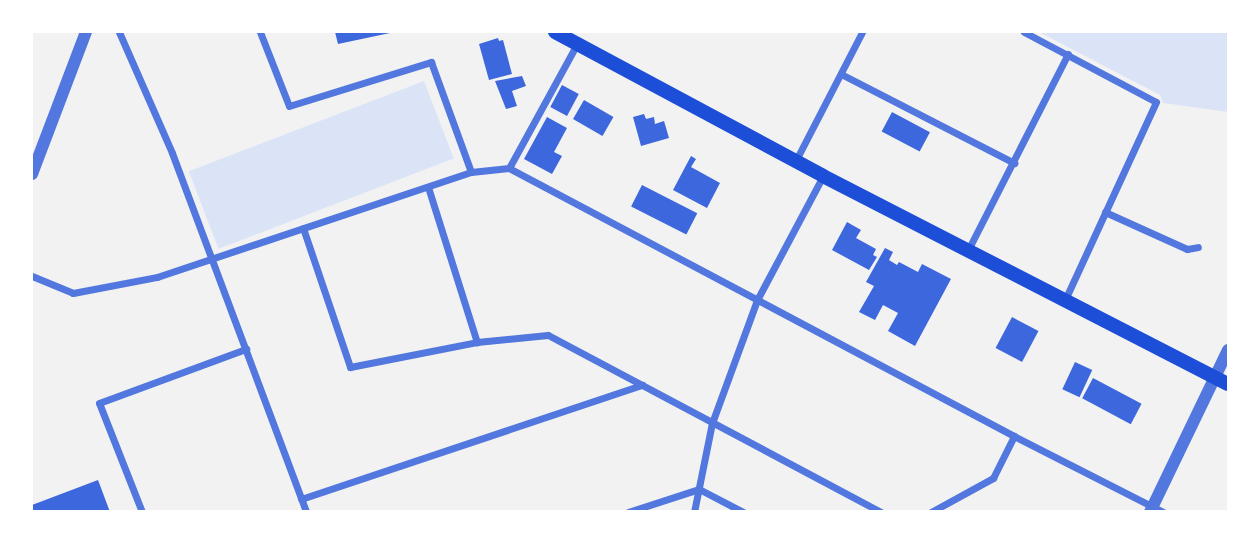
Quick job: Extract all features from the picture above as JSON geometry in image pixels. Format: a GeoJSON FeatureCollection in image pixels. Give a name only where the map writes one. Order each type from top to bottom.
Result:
{"type":"FeatureCollection","features":[{"type":"Feature","properties":{"kind":"main road"},"geometry":{"type":"LineString","coordinates":[[555,32],[795,162],[1222,382]]}},
{"type":"Feature","properties":{"kind":"street"},"geometry":{"type":"LineString","coordinates":[[32,174],[86,32]]}},
{"type":"Feature","properties":{"kind":"street"},"geometry":{"type":"LineString","coordinates":[[119,32],[172,153],[306,512]]}},
{"type":"Feature","properties":{"kind":"street"},"geometry":{"type":"LineString","coordinates":[[260,32],[289,106],[431,62],[471,172]]}},
{"type":"Feature","properties":{"kind":"street"},"geometry":{"type":"LineString","coordinates":[[795,162],[862,32]]}},
{"type":"Feature","properties":{"kind":"street"},"geometry":{"type":"LineString","coordinates":[[1024,32],[1156,102],[1065,301]]}},
{"type":"Feature","properties":{"kind":"street"},"geometry":{"type":"LineString","coordinates":[[509,168],[577,44]]}},
{"type":"Feature","properties":{"kind":"street"},"geometry":{"type":"LineString","coordinates":[[968,250],[1068,54]]}},
{"type":"Feature","properties":{"kind":"street"},"geometry":{"type":"LineString","coordinates":[[841,74],[1014,163]]}},
{"type":"Feature","properties":{"kind":"street"},"geometry":{"type":"LineString","coordinates":[[32,276],[73,293],[156,277],[471,172],[509,168],[1156,510],[1222,382],[1228,350]]}},
{"type":"Feature","properties":{"kind":"street"},"geometry":{"type":"LineString","coordinates":[[694,512],[712,423],[757,300],[823,176]]}},
{"type":"Feature","properties":{"kind":"street"},"geometry":{"type":"LineString","coordinates":[[428,187],[477,342]]}},
{"type":"Feature","properties":{"kind":"street"},"geometry":{"type":"LineString","coordinates":[[1105,212],[1187,249],[1198,247]]}},
{"type":"Feature","properties":{"kind":"street"},"geometry":{"type":"LineString","coordinates":[[303,228],[350,367],[477,342],[548,335],[881,512]]}},
{"type":"Feature","properties":{"kind":"street"},"geometry":{"type":"LineString","coordinates":[[142,512],[99,403],[246,349]]}},
{"type":"Feature","properties":{"kind":"street"},"geometry":{"type":"LineString","coordinates":[[301,499],[642,385]]}},
{"type":"Feature","properties":{"kind":"street"},"geometry":{"type":"LineString","coordinates":[[931,512],[993,478],[1014,436]]}},
{"type":"Feature","properties":{"kind":"street"},"geometry":{"type":"LineString","coordinates":[[628,512],[699,489],[743,512]]}},
{"type":"Feature","properties":{"kind":"shaded area"},"geometry":{"type":"Polygon","coordinates":[[[1039,32],[1228,32],[1228,112],[1163,103],[1160,95],[1039,32]]]}},
{"type":"Feature","properties":{"kind":"shaded area"},"geometry":{"type":"Polygon","coordinates":[[[424,81],[454,158],[218,249],[189,171],[424,81]]]}},
{"type":"Feature","properties":{"kind":"building"},"geometry":{"type":"Polygon","coordinates":[[[335,32],[390,32],[390,33],[338,44],[335,32]]]}},
{"type":"Feature","properties":{"kind":"building"},"geometry":{"type":"Polygon","coordinates":[[[498,38],[499,41],[503,40],[512,74],[489,80],[479,44],[498,38]]]}},
{"type":"Feature","properties":{"kind":"building"},"geometry":{"type":"Polygon","coordinates":[[[522,76],[526,86],[512,91],[517,106],[506,109],[495,81],[522,76]]]}},
{"type":"Feature","properties":{"kind":"building"},"geometry":{"type":"Polygon","coordinates":[[[562,85],[579,94],[567,116],[550,107],[562,85]]]}},
{"type":"Feature","properties":{"kind":"building"},"geometry":{"type":"Polygon","coordinates":[[[584,100],[613,117],[602,136],[573,119],[584,100]]]}},
{"type":"Feature","properties":{"kind":"building"},"geometry":{"type":"Polygon","coordinates":[[[892,112],[930,132],[920,152],[882,131],[892,112]]]}},
{"type":"Feature","properties":{"kind":"building"},"geometry":{"type":"Polygon","coordinates":[[[644,114],[646,119],[654,117],[655,124],[664,121],[669,138],[641,146],[633,117],[644,114]]]}},
{"type":"Feature","properties":{"kind":"building"},"geometry":{"type":"Polygon","coordinates":[[[547,117],[567,128],[554,152],[562,156],[552,174],[524,159],[547,117]]]}},
{"type":"Feature","properties":{"kind":"building"},"geometry":{"type":"Polygon","coordinates":[[[691,156],[696,159],[691,167],[720,183],[707,208],[673,190],[691,156]]]}},
{"type":"Feature","properties":{"kind":"building"},"geometry":{"type":"Polygon","coordinates":[[[642,185],[697,213],[686,235],[631,206],[642,185]]]}},
{"type":"Feature","properties":{"kind":"building"},"geometry":{"type":"Polygon","coordinates":[[[847,222],[861,230],[856,238],[876,249],[873,255],[877,257],[869,270],[832,250],[847,222]]]}},
{"type":"Feature","properties":{"kind":"building"},"geometry":{"type":"Polygon","coordinates":[[[885,248],[893,252],[889,260],[897,265],[899,262],[918,272],[922,264],[951,279],[915,346],[888,331],[898,313],[883,305],[875,320],[859,312],[874,286],[866,282],[885,248]]]}},
{"type":"Feature","properties":{"kind":"building"},"geometry":{"type":"Polygon","coordinates":[[[1012,317],[1038,331],[1022,362],[996,348],[1012,317]]]}},
{"type":"Feature","properties":{"kind":"building"},"geometry":{"type":"Polygon","coordinates":[[[1075,362],[1092,370],[1080,397],[1062,389],[1075,362]]]}},
{"type":"Feature","properties":{"kind":"building"},"geometry":{"type":"Polygon","coordinates":[[[1093,378],[1142,404],[1131,424],[1082,398],[1093,378]]]}},
{"type":"Feature","properties":{"kind":"building"},"geometry":{"type":"Polygon","coordinates":[[[98,480],[110,512],[32,512],[32,505],[98,480]]]}}]}
